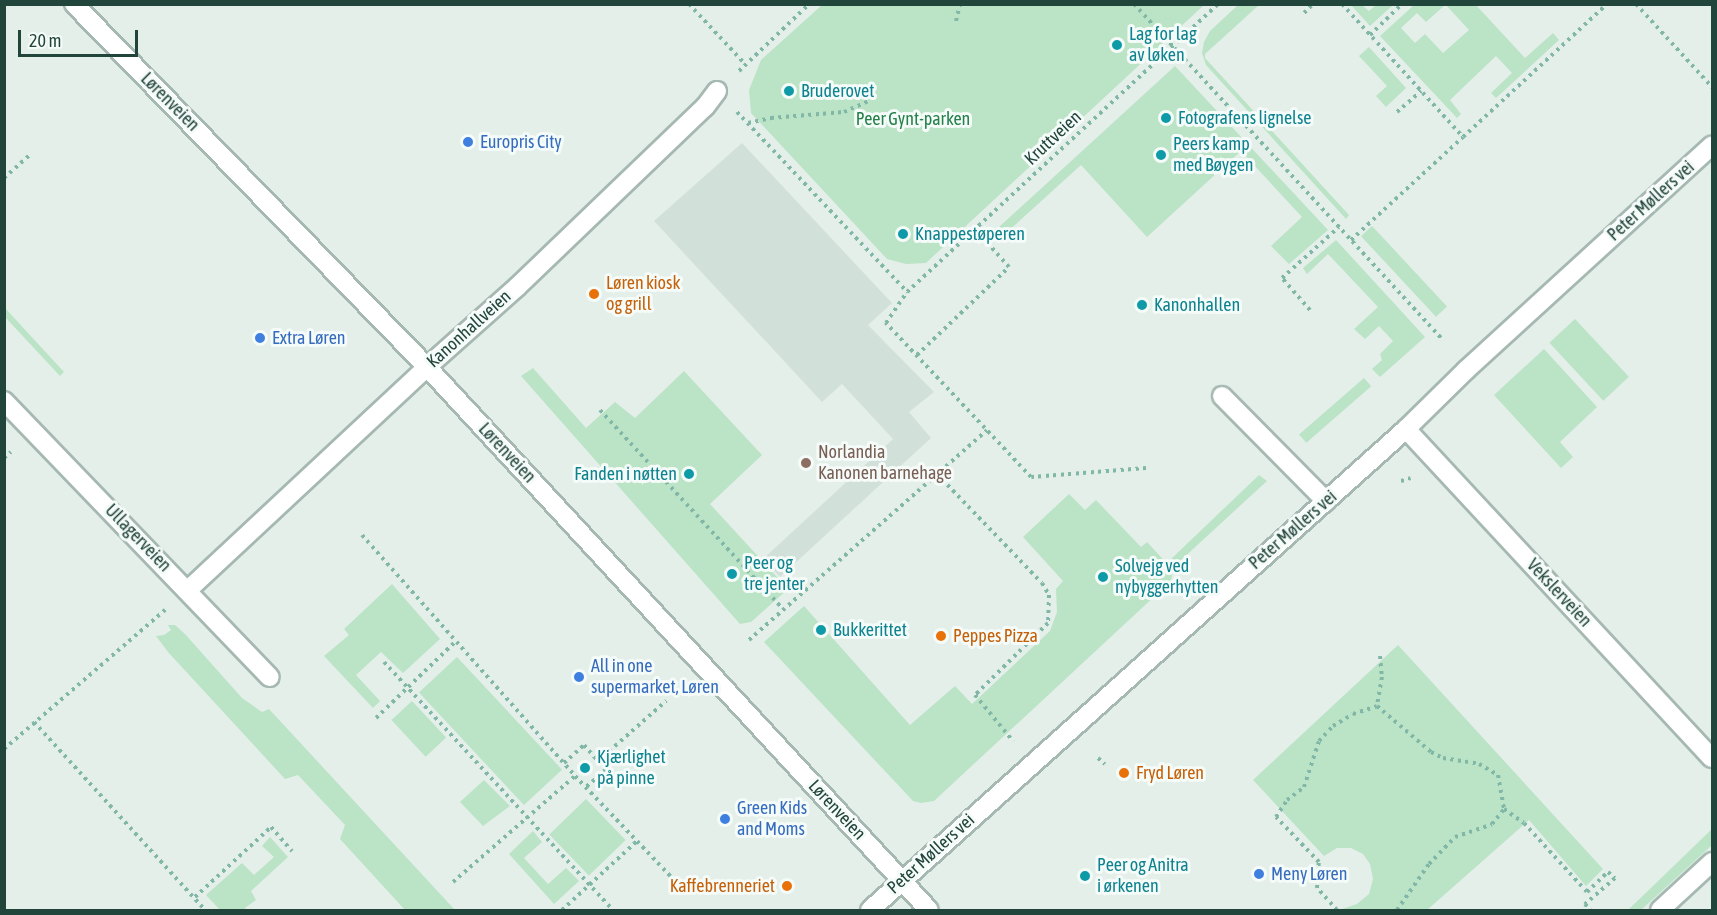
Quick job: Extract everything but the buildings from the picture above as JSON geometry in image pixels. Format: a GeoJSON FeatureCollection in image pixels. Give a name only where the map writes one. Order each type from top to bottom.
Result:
{"type":"FeatureCollection","features":[{"type":"Feature","properties":{"kind":"street","name":"Lørenveien"},"geometry":{"type":"LineString","coordinates":[[74,4],[427,367],[929,910]]}},
{"type":"Feature","properties":{"kind":"street","name":"Kanonhallveien"},"geometry":{"type":"LineString","coordinates":[[188,590],[427,367],[517,287],[705,107],[717,91]]}},
{"type":"Feature","properties":{"kind":"street","name":"Peter Møllers vei"},"geometry":{"type":"LineString","coordinates":[[870,910],[1406,429],[1466,370],[1713,145]]}},
{"type":"Feature","properties":{"kind":"street"},"geometry":{"type":"LineString","coordinates":[[1222,396],[1326,501]]}},
{"type":"Feature","properties":{"kind":"street","name":"Ullagerveien"},"geometry":{"type":"LineString","coordinates":[[4,401],[270,677]]}},
{"type":"Feature","properties":{"kind":"street","name":"Vekslerveien"},"geometry":{"type":"LineString","coordinates":[[1406,429],[1713,758]]}},
{"type":"Feature","properties":{"kind":"street"},"geometry":{"type":"LineString","coordinates":[[1660,910],[1713,862]]}},
{"type":"Feature","properties":{"kind":"path"},"geometry":{"type":"LineString","coordinates":[[689,4],[745,64]]}},
{"type":"Feature","properties":{"kind":"path"},"geometry":{"type":"LineString","coordinates":[[809,4],[717,91],[907,292]]}},
{"type":"Feature","properties":{"kind":"path"},"geometry":{"type":"LineString","coordinates":[[956,21],[960,4]]}},
{"type":"Feature","properties":{"kind":"path"},"geometry":{"type":"LineString","coordinates":[[1134,4],[1443,340]]}},
{"type":"Feature","properties":{"kind":"path","name":"Kruttveien"},"geometry":{"type":"LineString","coordinates":[[917,355],[886,323],[907,292],[1218,4]]}},
{"type":"Feature","properties":{"kind":"path"},"geometry":{"type":"LineString","coordinates":[[1304,13],[1313,4]]}},
{"type":"Feature","properties":{"kind":"path"},"geometry":{"type":"LineString","coordinates":[[1342,4],[1463,137]]}},
{"type":"Feature","properties":{"kind":"path"},"geometry":{"type":"LineString","coordinates":[[1370,35],[1402,4]]}},
{"type":"Feature","properties":{"kind":"path"},"geometry":{"type":"LineString","coordinates":[[1351,240],[1607,4]]}},
{"type":"Feature","properties":{"kind":"path"},"geometry":{"type":"LineString","coordinates":[[1636,4],[1713,87]]}},
{"type":"Feature","properties":{"kind":"path"},"geometry":{"type":"LineString","coordinates":[[1397,112],[1421,91]]}},
{"type":"Feature","properties":{"kind":"path"},"geometry":{"type":"LineString","coordinates":[[747,123],[771,118],[844,112],[871,100]]}},
{"type":"Feature","properties":{"kind":"path"},"geometry":{"type":"LineString","coordinates":[[4,178],[31,154]]}},
{"type":"Feature","properties":{"kind":"path"},"geometry":{"type":"LineString","coordinates":[[1310,310],[1282,278],[1339,227]]}},
{"type":"Feature","properties":{"kind":"path"},"geometry":{"type":"LineString","coordinates":[[975,229],[1009,267],[917,355],[1031,477],[1146,468]]}},
{"type":"Feature","properties":{"kind":"path"},"geometry":{"type":"LineString","coordinates":[[600,410],[783,609]]}},
{"type":"Feature","properties":{"kind":"path"},"geometry":{"type":"LineString","coordinates":[[749,640],[987,430]]}},
{"type":"Feature","properties":{"kind":"path"},"geometry":{"type":"LineString","coordinates":[[937,474],[1042,583],[1049,595],[1048,624],[975,695],[1013,741]]}},
{"type":"Feature","properties":{"kind":"path"},"geometry":{"type":"LineString","coordinates":[[1401,481],[1411,478]]}},
{"type":"Feature","properties":{"kind":"path"},"geometry":{"type":"LineString","coordinates":[[362,535],[575,776],[677,883]]}},
{"type":"Feature","properties":{"kind":"path"},"geometry":{"type":"LineString","coordinates":[[4,748],[188,590]]}},
{"type":"Feature","properties":{"kind":"path"},"geometry":{"type":"LineString","coordinates":[[376,718],[455,642]]}},
{"type":"Feature","properties":{"kind":"path"},"geometry":{"type":"LineString","coordinates":[[1377,706],[1382,677],[1380,657]]}},
{"type":"Feature","properties":{"kind":"path"},"geometry":{"type":"LineString","coordinates":[[384,663],[613,910]]}},
{"type":"Feature","properties":{"kind":"path"},"geometry":{"type":"LineString","coordinates":[[598,761],[666,701]]}},
{"type":"Feature","properties":{"kind":"path"},"geometry":{"type":"LineString","coordinates":[[1377,706],[1437,755],[1479,764],[1498,775],[1504,809],[1531,830],[1587,892],[1608,872],[1615,878],[1585,904],[1590,910]]}},
{"type":"Feature","properties":{"kind":"path"},"geometry":{"type":"LineString","coordinates":[[1337,910],[1317,888],[1319,862],[1276,817],[1287,800],[1304,787],[1319,741],[1333,726],[1353,714],[1377,706]]}},
{"type":"Feature","properties":{"kind":"path"},"geometry":{"type":"LineString","coordinates":[[34,722],[205,910]]}},
{"type":"Feature","properties":{"kind":"path"},"geometry":{"type":"LineString","coordinates":[[564,763],[584,745],[606,770],[586,787]]}},
{"type":"Feature","properties":{"kind":"path"},"geometry":{"type":"LineString","coordinates":[[1098,758],[1105,764]]}},
{"type":"Feature","properties":{"kind":"path"},"geometry":{"type":"LineString","coordinates":[[453,882],[575,776]]}},
{"type":"Feature","properties":{"kind":"path"},"geometry":{"type":"LineString","coordinates":[[1397,910],[1429,864],[1455,837],[1492,824],[1504,809]]}},
{"type":"Feature","properties":{"kind":"path"},"geometry":{"type":"LineString","coordinates":[[195,897],[271,827],[292,851]]}},
{"type":"Feature","properties":{"kind":"path"},"geometry":{"type":"LineString","coordinates":[[562,910],[637,841]]}},
{"type":"Feature","properties":{"kind":"shaded area"},"geometry":{"type":"Polygon","coordinates":[[[742,143],[892,303],[868,325],[934,392],[909,412],[931,438],[780,577],[763,559],[893,439],[842,384],[822,402],[654,221],[742,143]]]}},
{"type":"Feature","properties":{"kind":"green space"},"geometry":{"type":"Polygon","coordinates":[[[1475,4],[1525,58],[1553,33],[1559,40],[1496,98],[1491,93],[1512,73],[1496,56],[1450,100],[1461,114],[1457,118],[1380,36],[1414,5],[1445,5],[1426,22],[1417,13],[1401,28],[1415,43],[1425,34],[1443,53],[1469,30],[1446,5],[1475,4]]]}},
{"type":"Feature","properties":{"kind":"green space","name":"Peer Gynt-parken"},"geometry":{"type":"Polygon","coordinates":[[[822,5],[1204,5],[926,263],[906,264],[887,259],[751,113],[749,90],[761,60],[822,5]]]}},
{"type":"Feature","properties":{"kind":"green space"},"geometry":{"type":"Polygon","coordinates":[[[1238,5],[1259,5],[1205,54],[1205,58],[1349,215],[1346,219],[1206,65],[1202,53],[1204,42],[1210,31],[1238,5]]]}},
{"type":"Feature","properties":{"kind":"green space"},"geometry":{"type":"Polygon","coordinates":[[[1351,5],[1362,5],[1369,11],[1376,5],[1393,5],[1370,26],[1351,5]]]}},
{"type":"Feature","properties":{"kind":"green space"},"geometry":{"type":"Polygon","coordinates":[[[1369,47],[1406,88],[1386,107],[1376,96],[1387,86],[1359,56],[1369,47]]]}},
{"type":"Feature","properties":{"kind":"green space"},"geometry":{"type":"Polygon","coordinates":[[[1175,66],[1328,230],[1289,264],[1271,246],[1302,217],[1241,151],[1147,237],[1081,165],[1005,234],[999,227],[1175,66]]]}},
{"type":"Feature","properties":{"kind":"green space"},"geometry":{"type":"Polygon","coordinates":[[[1372,226],[1447,306],[1436,317],[1361,236],[1372,226]]]}},
{"type":"Feature","properties":{"kind":"green space"},"geometry":{"type":"Polygon","coordinates":[[[1336,240],[1425,337],[1380,377],[1372,369],[1382,360],[1380,354],[1393,341],[1379,326],[1365,339],[1354,329],[1378,307],[1328,254],[1307,274],[1303,268],[1336,240]]]}},
{"type":"Feature","properties":{"kind":"green space"},"geometry":{"type":"Polygon","coordinates":[[[5,308],[64,372],[60,376],[5,317],[5,308]]]}},
{"type":"Feature","properties":{"kind":"green space"},"geometry":{"type":"Polygon","coordinates":[[[1575,319],[1629,377],[1603,401],[1549,343],[1575,319]]]}},
{"type":"Feature","properties":{"kind":"green space"},"geometry":{"type":"Polygon","coordinates":[[[1544,349],[1597,407],[1560,442],[1573,457],[1561,468],[1494,395],[1544,349]]]}},
{"type":"Feature","properties":{"kind":"green space"},"geometry":{"type":"Polygon","coordinates":[[[533,368],[586,428],[615,402],[635,418],[684,371],[762,455],[710,504],[788,589],[751,622],[740,624],[521,376],[533,368]]]}},
{"type":"Feature","properties":{"kind":"green space"},"geometry":{"type":"Polygon","coordinates":[[[1364,378],[1371,386],[1306,443],[1299,434],[1364,378]]]}},
{"type":"Feature","properties":{"kind":"green space"},"geometry":{"type":"Polygon","coordinates":[[[1259,475],[1267,481],[1180,561],[1170,560],[1259,475]]]}},
{"type":"Feature","properties":{"kind":"green space"},"geometry":{"type":"Polygon","coordinates":[[[1069,494],[1085,510],[1096,500],[1141,547],[1147,542],[1173,570],[1171,581],[934,801],[921,803],[913,801],[764,642],[804,606],[910,725],[955,686],[972,704],[1050,631],[1057,612],[1056,589],[1063,581],[1023,537],[1069,494]]]}},
{"type":"Feature","properties":{"kind":"green space"},"geometry":{"type":"Polygon","coordinates":[[[392,584],[440,639],[403,673],[381,652],[356,675],[380,701],[373,708],[324,656],[349,635],[344,629],[392,584]]]}},
{"type":"Feature","properties":{"kind":"green space"},"geometry":{"type":"Polygon","coordinates":[[[168,625],[175,625],[185,634],[242,698],[262,712],[269,709],[455,910],[405,910],[340,839],[345,825],[298,775],[285,779],[168,652],[156,636],[164,635],[171,630],[168,625]]]}},
{"type":"Feature","properties":{"kind":"green space"},"geometry":{"type":"Polygon","coordinates":[[[1398,645],[1603,869],[1586,886],[1529,820],[1427,910],[1339,910],[1357,904],[1369,894],[1373,879],[1370,864],[1363,854],[1351,848],[1337,848],[1324,856],[1253,780],[1398,645]]]}},
{"type":"Feature","properties":{"kind":"green space"},"geometry":{"type":"Polygon","coordinates":[[[457,657],[562,770],[524,805],[419,692],[457,657]]]}},
{"type":"Feature","properties":{"kind":"green space"},"geometry":{"type":"Polygon","coordinates":[[[412,701],[446,738],[426,757],[392,720],[412,701]]]}},
{"type":"Feature","properties":{"kind":"green space"},"geometry":{"type":"Polygon","coordinates":[[[484,780],[510,806],[483,826],[460,802],[484,780]]]}},
{"type":"Feature","properties":{"kind":"green space"},"geometry":{"type":"Polygon","coordinates":[[[586,799],[626,840],[589,875],[549,834],[586,799]]]}},
{"type":"Feature","properties":{"kind":"green space"},"geometry":{"type":"Polygon","coordinates":[[[1712,829],[1711,846],[1641,910],[1628,910],[1712,829]]]}},
{"type":"Feature","properties":{"kind":"green space"},"geometry":{"type":"Polygon","coordinates":[[[533,831],[542,842],[524,858],[548,884],[566,868],[579,881],[554,904],[509,854],[533,831]]]}},
{"type":"Feature","properties":{"kind":"green space"},"geometry":{"type":"Polygon","coordinates":[[[270,837],[288,857],[251,891],[256,900],[245,908],[246,910],[220,910],[206,895],[242,863],[254,875],[274,857],[262,846],[270,837]]]}},
{"type":"Feature","properties":{"kind":"place","name":"Lag for lag av løken"},"geometry":{"type":"Point","coordinates":[1117,45]}},
{"type":"Feature","properties":{"kind":"place","name":"Bruderovet"},"geometry":{"type":"Point","coordinates":[789,91]}},
{"type":"Feature","properties":{"kind":"place","name":"Fotografens lignelse"},"geometry":{"type":"Point","coordinates":[1166,118]}},
{"type":"Feature","properties":{"kind":"place","name":"Europris City"},"geometry":{"type":"Point","coordinates":[468,142]}},
{"type":"Feature","properties":{"kind":"place","name":"Peers kamp med Bøygen"},"geometry":{"type":"Point","coordinates":[1161,155]}},
{"type":"Feature","properties":{"kind":"place","name":"Knappestøperen"},"geometry":{"type":"Point","coordinates":[903,234]}},
{"type":"Feature","properties":{"kind":"place","name":"Løren kiosk og grill"},"geometry":{"type":"Point","coordinates":[594,294]}},
{"type":"Feature","properties":{"kind":"place","name":"Kanonhallen"},"geometry":{"type":"Point","coordinates":[1142,305]}},
{"type":"Feature","properties":{"kind":"place","name":"Extra Løren"},"geometry":{"type":"Point","coordinates":[260,338]}},
{"type":"Feature","properties":{"kind":"place","name":"Norlandia Kanonen barnehage"},"geometry":{"type":"Point","coordinates":[806,463]}},
{"type":"Feature","properties":{"kind":"place","name":"Fanden i nøtten"},"geometry":{"type":"Point","coordinates":[689,474]}},
{"type":"Feature","properties":{"kind":"place","name":"Peer og tre jenter"},"geometry":{"type":"Point","coordinates":[732,574]}},
{"type":"Feature","properties":{"kind":"place","name":"Solvejg ved nybyggerhytten"},"geometry":{"type":"Point","coordinates":[1103,577]}},
{"type":"Feature","properties":{"kind":"place","name":"Bukkerittet"},"geometry":{"type":"Point","coordinates":[821,630]}},
{"type":"Feature","properties":{"kind":"place","name":"Peppes Pizza"},"geometry":{"type":"Point","coordinates":[941,636]}},
{"type":"Feature","properties":{"kind":"place","name":"All in one supermarket, Løren"},"geometry":{"type":"Point","coordinates":[579,677]}},
{"type":"Feature","properties":{"kind":"place","name":"Kjærlighet på pinne"},"geometry":{"type":"Point","coordinates":[585,768]}},
{"type":"Feature","properties":{"kind":"place","name":"Fryd Løren"},"geometry":{"type":"Point","coordinates":[1124,773]}},
{"type":"Feature","properties":{"kind":"place","name":"Green Kids and Moms"},"geometry":{"type":"Point","coordinates":[725,819]}},
{"type":"Feature","properties":{"kind":"place","name":"Meny Løren"},"geometry":{"type":"Point","coordinates":[1259,874]}},
{"type":"Feature","properties":{"kind":"place","name":"Peer og Anitra i ørkenen"},"geometry":{"type":"Point","coordinates":[1085,876]}},
{"type":"Feature","properties":{"kind":"place","name":"Kaffebrenneriet"},"geometry":{"type":"Point","coordinates":[787,886]}}]}
